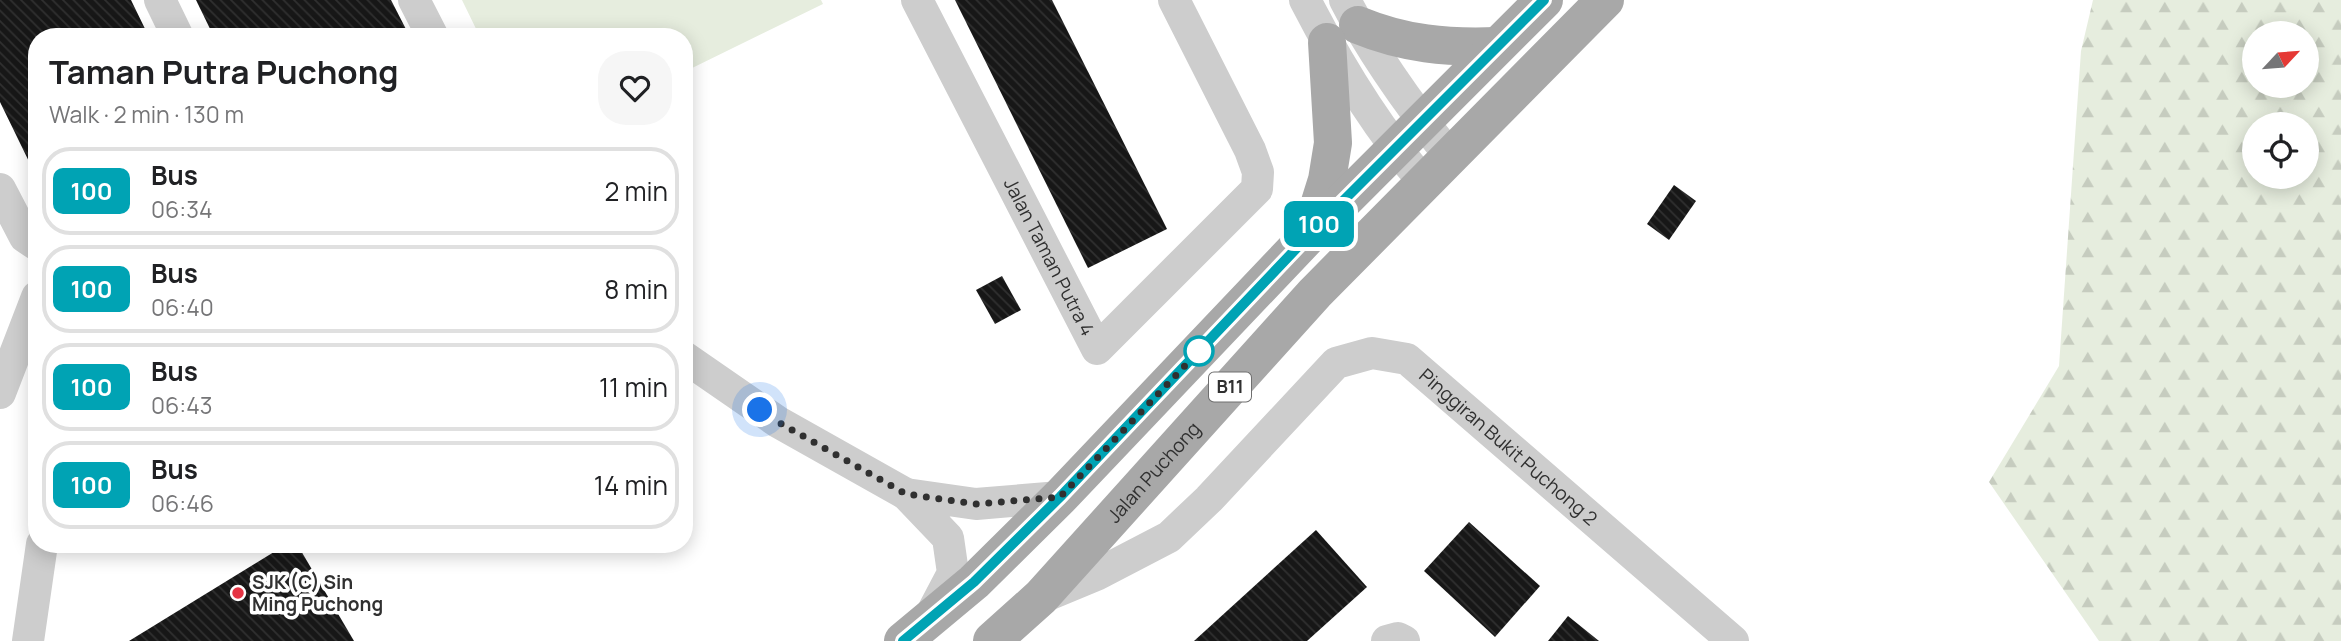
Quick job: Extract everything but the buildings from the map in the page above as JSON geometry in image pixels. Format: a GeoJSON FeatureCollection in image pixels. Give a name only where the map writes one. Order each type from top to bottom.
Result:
{"type":"FeatureCollection","features":[{"type":"Feature","properties":{"kind":"main road","name":"B11"},"geometry":{"type":"LineString","coordinates":[[916,630],[974,582],[1060,497],[1311,233],[1544,0]]}},
{"type":"Feature","properties":{"kind":"main road","name":"Jalan Puchong"},"geometry":{"type":"LineString","coordinates":[[992,641],[1041,597],[1315,293],[1605,0]]}},
{"type":"Feature","properties":{"kind":"main road"},"geometry":{"type":"LineString","coordinates":[[1311,233],[1327,180],[1348,16],[1382,35],[1441,47],[1497,47]]}},
{"type":"Feature","properties":{"kind":"street"},"geometry":{"type":"LineString","coordinates":[[160,0],[174,28]]}},
{"type":"Feature","properties":{"kind":"street"},"geometry":{"type":"LineString","coordinates":[[414,0],[428,28]]}},
{"type":"Feature","properties":{"kind":"street","name":"Jalan Taman Putra 4"},"geometry":{"type":"LineString","coordinates":[[922,2],[1097,349],[1257,188],[1258,172],[1250,150],[1174,0]]}},
{"type":"Feature","properties":{"kind":"street"},"geometry":{"type":"LineString","coordinates":[[1306,0],[1348,16],[1422,121],[1437,168]]}},
{"type":"Feature","properties":{"kind":"street"},"geometry":{"type":"LineString","coordinates":[[1348,16],[1395,148],[1437,168]]}},
{"type":"Feature","properties":{"kind":"street"},"geometry":{"type":"LineString","coordinates":[[0,189],[28,239]]}},
{"type":"Feature","properties":{"kind":"street"},"geometry":{"type":"LineString","coordinates":[[0,393],[28,320]]}},
{"type":"Feature","properties":{"kind":"street","name":"Pinggiran Bukit Puchong 2"},"geometry":{"type":"LineString","coordinates":[[1041,597],[1096,575],[1169,537],[1209,499],[1336,363],[1372,353],[1407,359],[1732,641]]}},
{"type":"Feature","properties":{"kind":"street"},"geometry":{"type":"LineString","coordinates":[[693,363],[778,422],[906,494],[948,538],[953,573],[916,630]]}},
{"type":"Feature","properties":{"kind":"street"},"geometry":{"type":"LineString","coordinates":[[906,494],[976,504],[1060,497]]}},
{"type":"Feature","properties":{"kind":"street"},"geometry":{"type":"LineString","coordinates":[[28,641],[41,553]]}},
{"type":"Feature","properties":{"kind":"green space"},"geometry":{"type":"Polygon","coordinates":[[[462,0],[821,0],[823,4],[693,68],[693,28],[476,28],[462,0]]]}},
{"type":"Feature","properties":{"kind":"green space"},"geometry":{"type":"Polygon","coordinates":[[[2093,0],[2341,0],[2341,641],[2099,641],[1989,482],[2059,366],[2081,51],[2093,0]]]}},
{"type":"Feature","properties":{"kind":"bus line","name":"100"},"geometry":{"type":"LineString","coordinates":[[903,641],[974,582],[1060,497],[1311,233],[1544,0]]}},
{"type":"Feature","properties":{"kind":"place","name":"SJK (C) Sin Ming Puchong"},"geometry":{"type":"Point","coordinates":[238,593]}},
{"type":"Feature","properties":{"kind":"route"},"geometry":{"type":"LineString","coordinates":[[760,410],[906,494],[976,504],[1060,497],[1199,351]]}}]}
